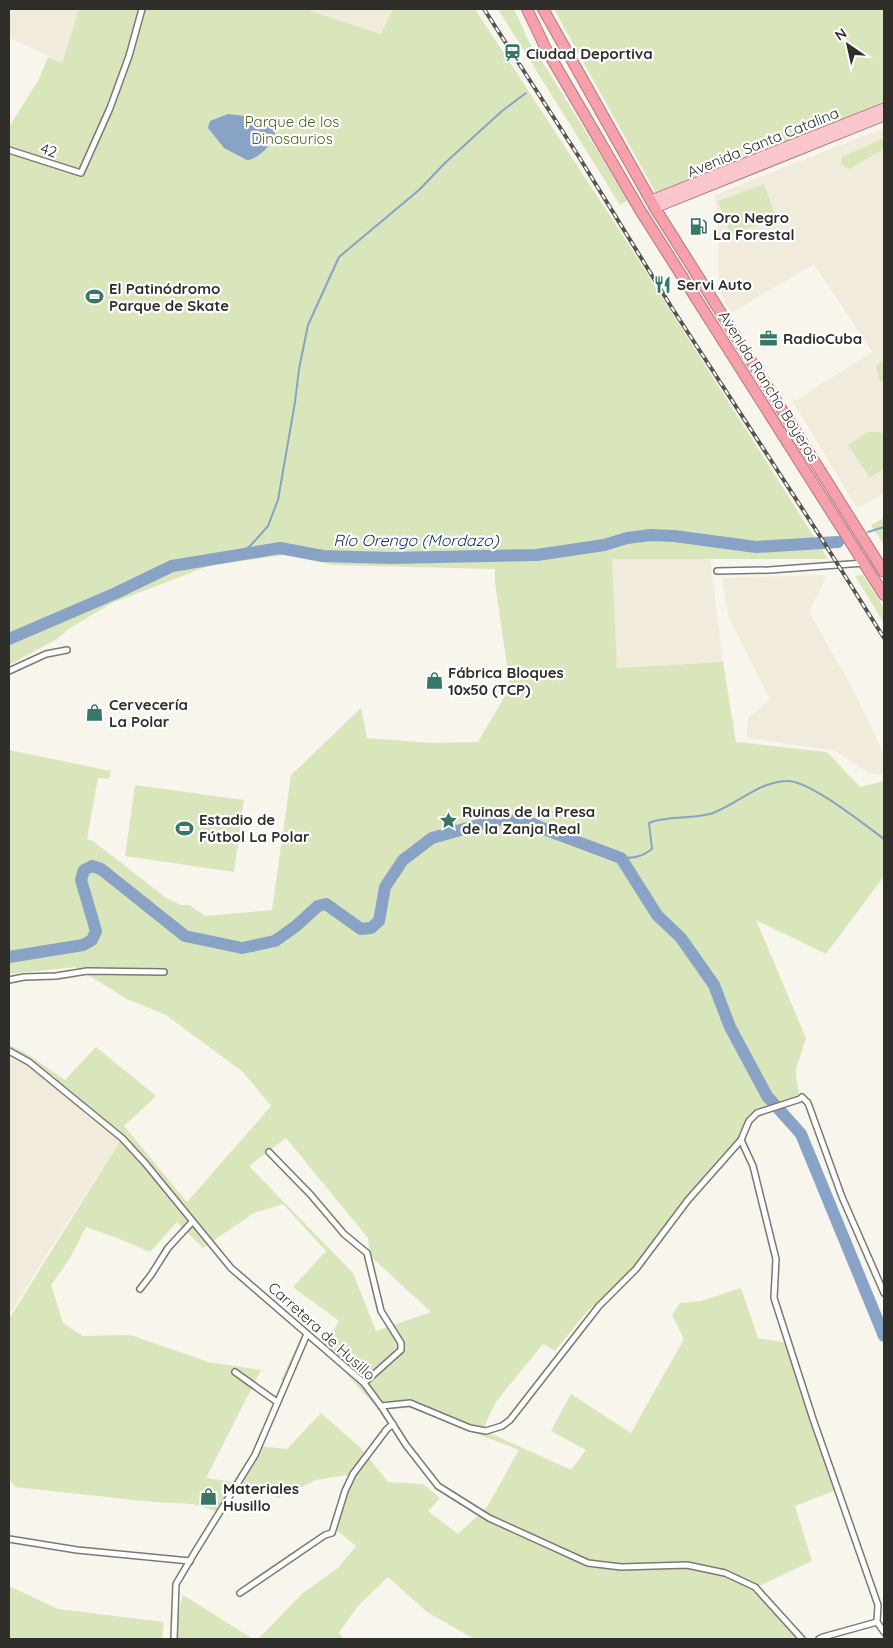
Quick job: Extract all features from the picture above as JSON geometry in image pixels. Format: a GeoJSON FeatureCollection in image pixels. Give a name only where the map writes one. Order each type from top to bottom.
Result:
{"type":"FeatureCollection","features":[{"type":"Feature","properties":{"kind":"highway","name":"Avenida Rancho Boyeros"},"geometry":{"type":"LineString","coordinates":[[527,9],[546,48],[627,188],[884,595]]}},
{"type":"Feature","properties":{"kind":"highway","name":"Avenida Rancho Boyeros"},"geometry":{"type":"LineString","coordinates":[[543,9],[652,202],[884,572]]}},
{"type":"Feature","properties":{"kind":"highway"},"geometry":{"type":"LineString","coordinates":[[627,188],[640,205],[652,202],[659,239]]}},
{"type":"Feature","properties":{"kind":"main road","name":"Avenida Santa Catalina"},"geometry":{"type":"LineString","coordinates":[[652,202],[884,108]]}},
{"type":"Feature","properties":{"kind":"main road","name":"Avenida Santa Catalina"},"geometry":{"type":"LineString","coordinates":[[652,202],[884,116]]}},
{"type":"Feature","properties":{"kind":"street","name":"42"},"geometry":{"type":"LineString","coordinates":[[9,150],[81,173],[110,108],[129,56],[142,9]]}},
{"type":"Feature","properties":{"kind":"street"},"geometry":{"type":"LineString","coordinates":[[717,572],[864,563]]}},
{"type":"Feature","properties":{"kind":"street"},"geometry":{"type":"LineString","coordinates":[[9,671],[46,654],[67,650]]}},
{"type":"Feature","properties":{"kind":"street"},"geometry":{"type":"LineString","coordinates":[[9,980],[87,971],[164,972]]}},
{"type":"Feature","properties":{"kind":"street","name":"Carretera de Husillo"},"geometry":{"type":"LineString","coordinates":[[9,1052],[29,1062],[122,1138],[145,1163],[231,1268],[364,1383],[382,1406],[406,1445],[438,1486],[489,1518],[588,1563],[621,1567],[687,1565],[725,1573],[754,1588],[802,1639]]}},
{"type":"Feature","properties":{"kind":"street"},"geometry":{"type":"LineString","coordinates":[[382,1406],[410,1403],[470,1428],[486,1431],[502,1426],[510,1420],[599,1306],[636,1269],[688,1200],[741,1140],[749,1122],[757,1113],[802,1097],[808,1103],[842,1197],[884,1293]]}},
{"type":"Feature","properties":{"kind":"street"},"geometry":{"type":"LineString","coordinates":[[741,1140],[753,1166],[776,1259],[774,1298],[878,1605],[877,1622],[884,1632]]}},
{"type":"Feature","properties":{"kind":"street"},"geometry":{"type":"LineString","coordinates":[[269,1152],[310,1194],[344,1234],[367,1253],[380,1311],[401,1343],[402,1350],[364,1383]]}},
{"type":"Feature","properties":{"kind":"street"},"geometry":{"type":"LineString","coordinates":[[140,1289],[168,1248],[192,1222]]}},
{"type":"Feature","properties":{"kind":"street"},"geometry":{"type":"LineString","coordinates":[[174,1639],[176,1584],[255,1454],[307,1334]]}},
{"type":"Feature","properties":{"kind":"street"},"geometry":{"type":"LineString","coordinates":[[235,1372],[277,1402]]}},
{"type":"Feature","properties":{"kind":"street"},"geometry":{"type":"LineString","coordinates":[[240,1593],[325,1535],[332,1533],[345,1492],[353,1474],[392,1424]]}},
{"type":"Feature","properties":{"kind":"street"},"geometry":{"type":"LineString","coordinates":[[9,1538],[77,1550],[190,1561]]}},
{"type":"Feature","properties":{"kind":"street"},"geometry":{"type":"LineString","coordinates":[[819,1639],[877,1622]]}},
{"type":"Feature","properties":{"kind":"shaded area"},"geometry":{"type":"Polygon","coordinates":[[[9,9],[79,9],[62,63],[9,37],[9,9]]]}},
{"type":"Feature","properties":{"kind":"shaded area"},"geometry":{"type":"Polygon","coordinates":[[[305,9],[393,9],[382,34],[305,9]]]}},
{"type":"Feature","properties":{"kind":"shaded area"},"geometry":{"type":"Polygon","coordinates":[[[884,128],[884,494],[857,508],[793,402],[872,352],[814,264],[731,313],[719,288],[715,195],[884,128]]]}},
{"type":"Feature","properties":{"kind":"shaded area"},"geometry":{"type":"Polygon","coordinates":[[[710,558],[723,662],[617,668],[611,559],[710,558]]]}},
{"type":"Feature","properties":{"kind":"shaded area"},"geometry":{"type":"Polygon","coordinates":[[[827,575],[809,612],[855,693],[884,755],[884,772],[880,775],[868,773],[836,751],[747,738],[748,718],[770,700],[728,615],[722,578],[827,575]]]}},
{"type":"Feature","properties":{"kind":"shaded area"},"geometry":{"type":"Polygon","coordinates":[[[9,1051],[29,1062],[122,1138],[9,1316],[9,1051]]]}},
{"type":"Feature","properties":{"kind":"green space","name":"Parque de los Dinosaurios"},"geometry":{"type":"Polygon","coordinates":[[[79,9],[305,9],[381,34],[393,9],[475,9],[620,231],[828,559],[612,559],[617,668],[723,662],[736,742],[827,752],[860,787],[884,781],[884,876],[826,954],[756,920],[806,1038],[796,1069],[800,1099],[757,1113],[741,1140],[615,1290],[588,1310],[555,1351],[543,1344],[495,1403],[483,1430],[571,1470],[586,1450],[551,1431],[571,1394],[631,1433],[684,1339],[672,1315],[680,1303],[701,1301],[741,1288],[758,1338],[789,1343],[839,1489],[795,1506],[812,1561],[755,1588],[802,1639],[474,1639],[427,1612],[388,1577],[357,1607],[339,1633],[344,1639],[258,1639],[303,1593],[338,1568],[356,1546],[330,1525],[349,1475],[316,1480],[278,1498],[242,1484],[218,1512],[193,1504],[153,1502],[15,1487],[9,1479],[9,1319],[122,1138],[29,1062],[9,1051],[9,1045],[24,1052],[65,1080],[96,1047],[156,1096],[124,1126],[187,1202],[271,1106],[243,1072],[166,1015],[127,999],[75,967],[9,974],[9,750],[111,771],[109,779],[98,778],[87,839],[93,841],[165,897],[181,905],[189,905],[205,916],[272,910],[291,775],[361,708],[367,738],[431,743],[478,742],[510,687],[495,583],[495,569],[333,565],[285,555],[211,565],[112,603],[70,628],[57,639],[9,665],[9,127],[39,79],[48,57],[62,63],[79,9]],[[286,1138],[249,1166],[353,1273],[376,1331],[431,1312],[367,1253],[369,1247],[368,1238],[286,1138]],[[283,1204],[254,1213],[203,1248],[177,1222],[150,1252],[86,1227],[70,1258],[51,1285],[63,1323],[83,1336],[130,1335],[209,1362],[261,1370],[206,1478],[233,1482],[257,1446],[287,1449],[321,1413],[361,1448],[388,1482],[423,1484],[440,1498],[428,1511],[458,1534],[487,1507],[519,1450],[410,1408],[378,1409],[331,1357],[308,1341],[289,1385],[281,1380],[305,1329],[325,1344],[339,1321],[293,1287],[326,1251],[283,1204]]]}},
{"type":"Feature","properties":{"kind":"green space"},"geometry":{"type":"Polygon","coordinates":[[[498,9],[514,9],[531,46],[628,200],[620,205],[498,9]]]}},
{"type":"Feature","properties":{"kind":"green space","name":"Ciudad Deportiva"},"geometry":{"type":"Polygon","coordinates":[[[554,9],[884,9],[884,103],[657,195],[554,9]]]}},
{"type":"Feature","properties":{"kind":"green space"},"geometry":{"type":"Polygon","coordinates":[[[884,138],[884,149],[849,169],[841,165],[842,157],[884,138]]]}},
{"type":"Feature","properties":{"kind":"green space"},"geometry":{"type":"Polygon","coordinates":[[[764,184],[776,218],[730,235],[718,201],[764,184]]]}},
{"type":"Feature","properties":{"kind":"green space"},"geometry":{"type":"Polygon","coordinates":[[[884,360],[884,383],[879,380],[876,366],[884,360]]]}},
{"type":"Feature","properties":{"kind":"green space"},"geometry":{"type":"Polygon","coordinates":[[[868,432],[884,434],[884,469],[870,478],[848,445],[868,432]]]}},
{"type":"Feature","properties":{"kind":"green space"},"geometry":{"type":"Polygon","coordinates":[[[884,518],[884,545],[871,525],[884,518]]]}},
{"type":"Feature","properties":{"kind":"green space"},"geometry":{"type":"Polygon","coordinates":[[[863,575],[884,608],[884,623],[855,576],[863,575]]]}},
{"type":"Feature","properties":{"kind":"green space","name":"Estadio de Fútbol La Polar"},"geometry":{"type":"Polygon","coordinates":[[[135,785],[244,800],[234,872],[125,856],[135,785]]]}},
{"type":"Feature","properties":{"kind":"green space"},"geometry":{"type":"Polygon","coordinates":[[[9,1586],[58,1609],[164,1622],[162,1639],[9,1639],[9,1586]]]}},
{"type":"Feature","properties":{"kind":"green space"},"geometry":{"type":"Polygon","coordinates":[[[183,1595],[253,1639],[174,1639],[173,1632],[183,1595]]]}},
{"type":"Feature","properties":{"kind":"water"},"geometry":{"type":"Polygon","coordinates":[[[228,114],[262,118],[274,124],[275,132],[272,141],[261,154],[247,160],[224,148],[208,128],[210,121],[228,114]]]}},
{"type":"Feature","properties":{"kind":"waterway"},"geometry":{"type":"LineString","coordinates":[[240,554],[268,526],[278,500],[308,325],[339,257],[419,190],[445,163],[502,111],[526,93]]}},
{"type":"Feature","properties":{"kind":"waterway"},"geometry":{"type":"LineString","coordinates":[[868,532],[884,527]]}},
{"type":"Feature","properties":{"kind":"waterway","name":"Río Orengo (Mordazo)"},"geometry":{"type":"LineString","coordinates":[[9,639],[116,593],[172,566],[280,548],[323,556],[390,558],[537,555],[604,545],[627,538],[651,535],[674,536],[756,547],[838,542]]}},
{"type":"Feature","properties":{"kind":"waterway"},"geometry":{"type":"LineString","coordinates":[[621,858],[645,854],[652,849],[649,823],[664,819],[713,813],[764,786],[783,781],[796,782],[822,795],[884,839]]}},
{"type":"Feature","properties":{"kind":"waterway"},"geometry":{"type":"LineString","coordinates":[[9,957],[83,945],[92,940],[96,931],[81,880],[84,870],[92,866],[101,869],[185,936],[242,948],[275,941],[296,926],[318,906],[326,904],[361,929],[371,928],[379,921],[385,887],[403,860],[432,838],[496,820],[526,821],[621,858],[657,915],[681,938],[714,985],[730,1027],[767,1096],[801,1134],[884,1336]]}},
{"type":"Feature","properties":{"kind":"railway"},"geometry":{"type":"LineString","coordinates":[[484,9],[579,157],[672,308],[884,638]]}},
{"type":"Feature","properties":{"kind":"place","name":"Ciudad Deportiva"},"geometry":{"type":"Point","coordinates":[512,53]}},
{"type":"Feature","properties":{"kind":"place","name":"Oro Negro La Forestal"},"geometry":{"type":"Point","coordinates":[699,226]}},
{"type":"Feature","properties":{"kind":"place","name":"Servi Auto"},"geometry":{"type":"Point","coordinates":[663,284]}},
{"type":"Feature","properties":{"kind":"place","name":"El Patinódromo Parque de Skate"},"geometry":{"type":"Point","coordinates":[95,297]}},
{"type":"Feature","properties":{"kind":"place","name":"RadioCuba"},"geometry":{"type":"Point","coordinates":[769,338]}},
{"type":"Feature","properties":{"kind":"place","name":"Fábrica Bloques 10x50 (TCP)"},"geometry":{"type":"Point","coordinates":[434,681]}},
{"type":"Feature","properties":{"kind":"place","name":"Cervecería La Polar"},"geometry":{"type":"Point","coordinates":[95,713]}},
{"type":"Feature","properties":{"kind":"place","name":"Ruinas de la Presa de la Zanja Real"},"geometry":{"type":"Point","coordinates":[448,820]}},
{"type":"Feature","properties":{"kind":"place","name":"Estadio de Fútbol La Polar"},"geometry":{"type":"Point","coordinates":[185,828]}},
{"type":"Feature","properties":{"kind":"place","name":"Materiales Husillo"},"geometry":{"type":"Point","coordinates":[209,1497]}}]}
